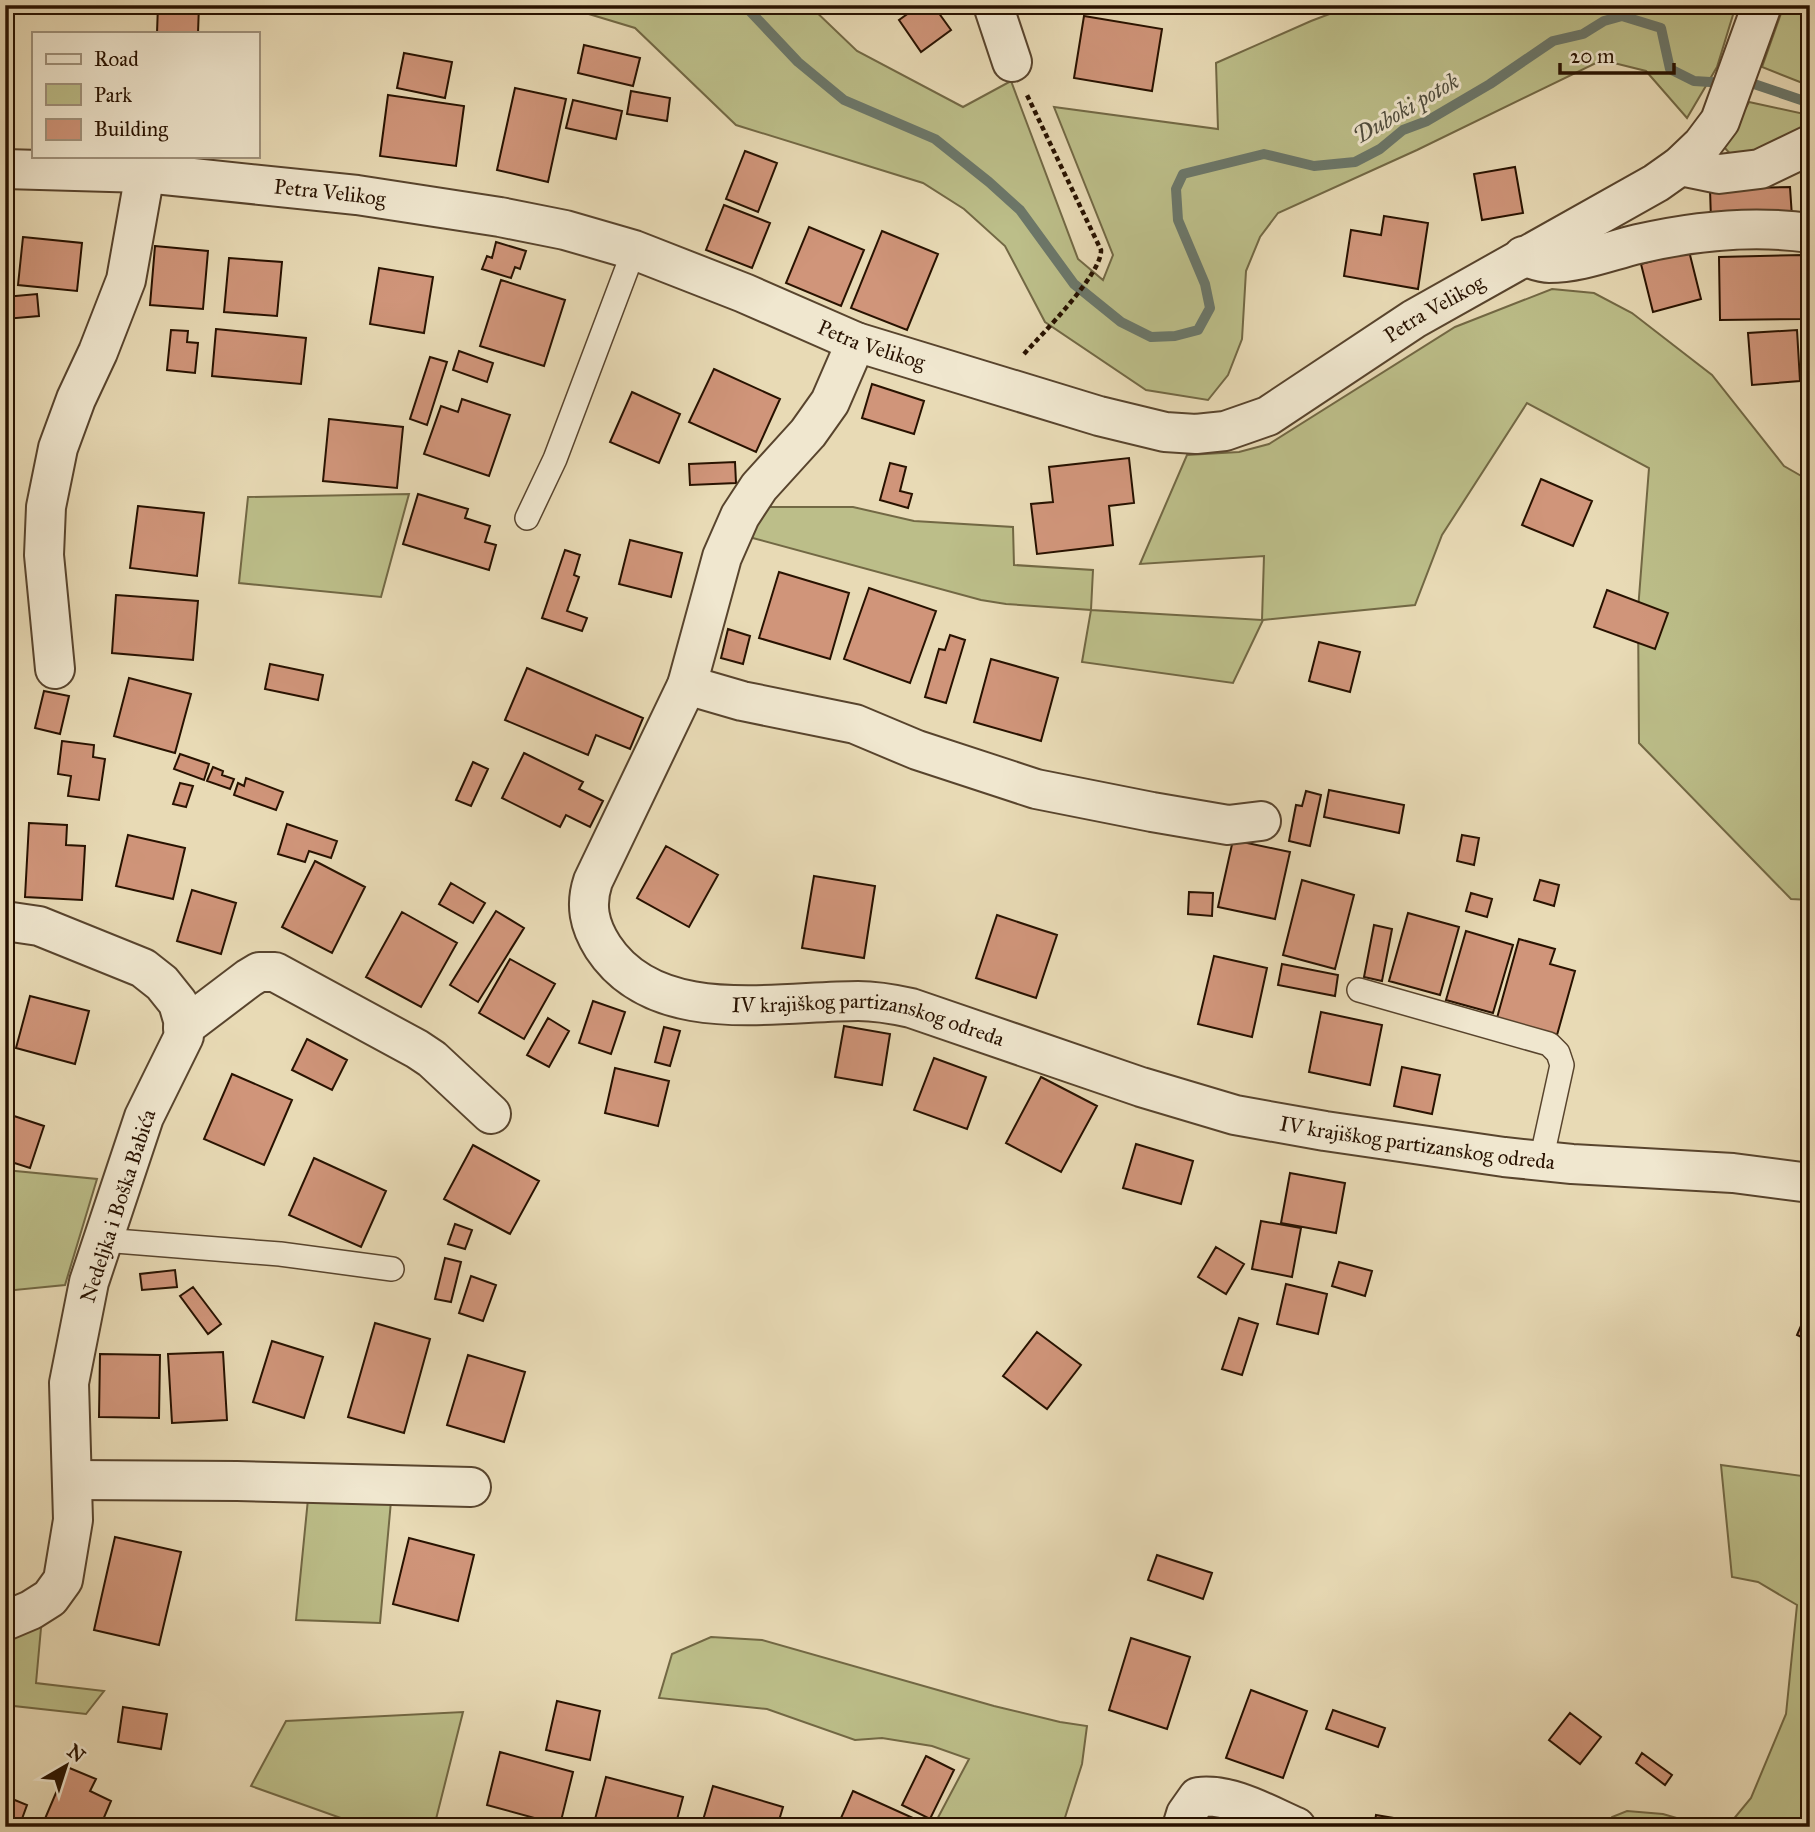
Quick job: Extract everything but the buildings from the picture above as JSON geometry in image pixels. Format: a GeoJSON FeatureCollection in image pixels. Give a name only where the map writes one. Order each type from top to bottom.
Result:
{"type":"FeatureCollection","features":[{"type":"Feature","properties":{"kind":"street"},"geometry":{"type":"LineString","coordinates":[[993,5],[1012,62]]}},
{"type":"Feature","properties":{"kind":"street","name":"Petra Velikog"},"geometry":{"type":"LineString","coordinates":[[5,169],[145,173],[357,195],[565,230],[634,250],[744,293],[856,342],[1099,416],[1165,432],[1196,434],[1225,431],[1268,416],[1414,318],[1656,183],[1680,166],[1702,145],[1720,121],[1762,5]]}},
{"type":"Feature","properties":{"kind":"street"},"geometry":{"type":"LineString","coordinates":[[1680,166],[1719,174],[1760,169],[1810,145]]}},
{"type":"Feature","properties":{"kind":"street"},"geometry":{"type":"LineString","coordinates":[[55,669],[44,555],[46,507],[63,436],[126,280],[145,173]]}},
{"type":"Feature","properties":{"kind":"street"},"geometry":{"type":"LineString","coordinates":[[1523,256],[1547,263],[1602,256],[1637,244],[1708,230],[1787,230],[1810,233]]}},
{"type":"Feature","properties":{"kind":"street","name":"IV krajiškog partizanskog odreda"},"geometry":{"type":"LineString","coordinates":[[856,342],[830,402],[808,433],[759,487],[740,516],[722,557],[687,685],[588,895],[588,914],[597,939],[620,967],[652,990],[684,999],[726,1005],[771,1006],[857,1001],[911,1008],[1141,1087],[1235,1115],[1325,1131],[1541,1161],[1733,1173],[1810,1184]]}},
{"type":"Feature","properties":{"kind":"street"},"geometry":{"type":"LineString","coordinates":[[687,685],[742,701],[855,724],[917,750],[1036,789],[1228,825],[1261,821]]}},
{"type":"Feature","properties":{"kind":"street"},"geometry":{"type":"LineString","coordinates":[[5,921],[39,926],[143,968],[162,984],[178,1003],[183,1027],[259,972],[275,972],[417,1049],[432,1059],[491,1114]]}},
{"type":"Feature","properties":{"kind":"street","name":"Nedeljka i Boška Babića"},"geometry":{"type":"LineString","coordinates":[[5,1621],[31,1611],[50,1598],[63,1580],[73,1520],[69,1383],[89,1282],[144,1117],[184,1036],[183,1027]]}},
{"type":"Feature","properties":{"kind":"street"},"geometry":{"type":"LineString","coordinates":[[72,1480],[471,1487]]}},
{"type":"Feature","properties":{"kind":"street"},"geometry":{"type":"LineString","coordinates":[[1182,1827],[1186,1814],[1198,1797],[1212,1795],[1232,1800],[1296,1827]]}},
{"type":"Feature","properties":{"kind":"lane"},"geometry":{"type":"LineString","coordinates":[[527,518],[555,459],[634,250]]}},
{"type":"Feature","properties":{"kind":"lane"},"geometry":{"type":"LineString","coordinates":[[1359,990],[1549,1044],[1559,1053],[1562,1065],[1541,1161]]}},
{"type":"Feature","properties":{"kind":"lane"},"geometry":{"type":"LineString","coordinates":[[103,1240],[279,1254],[392,1269]]}},
{"type":"Feature","properties":{"kind":"path"},"geometry":{"type":"LineString","coordinates":[[1012,62],[1101,250],[1101,257],[1091,276],[1055,319]]}},
{"type":"Feature","properties":{"kind":"green space"},"geometry":{"type":"Polygon","coordinates":[[[559,5],[809,5],[857,51],[963,107],[1011,81],[1078,259],[1103,280],[1113,255],[1054,107],[1218,129],[1216,63],[1353,5],[1736,5],[1717,67],[1687,118],[1646,71],[1602,60],[1417,150],[1278,213],[1260,237],[1246,271],[1242,339],[1228,375],[1208,400],[1146,390],[1045,322],[1005,246],[964,209],[923,183],[736,125],[635,28],[559,5]]]}},
{"type":"Feature","properties":{"kind":"green space"},"geometry":{"type":"Polygon","coordinates":[[[1784,5],[1810,5],[1810,86],[1762,67],[1784,5]]]}},
{"type":"Feature","properties":{"kind":"green space"},"geometry":{"type":"Polygon","coordinates":[[[1749,102],[1809,115],[1810,127],[1754,154],[1733,157],[1724,147],[1749,102]]]}},
{"type":"Feature","properties":{"kind":"green space"},"geometry":{"type":"Polygon","coordinates":[[[1552,289],[1594,293],[1632,313],[1712,375],[1784,466],[1810,481],[1810,900],[1791,899],[1639,743],[1638,610],[1649,468],[1527,403],[1442,535],[1415,605],[1263,620],[1233,683],[1082,662],[1091,610],[1262,620],[1264,556],[1140,564],[1187,455],[1239,452],[1269,444],[1455,327],[1552,289]]]}},
{"type":"Feature","properties":{"kind":"green space"},"geometry":{"type":"Polygon","coordinates":[[[409,494],[381,597],[239,583],[248,497],[409,494]]]}},
{"type":"Feature","properties":{"kind":"green space"},"geometry":{"type":"Polygon","coordinates":[[[765,507],[853,507],[914,521],[1013,527],[1014,565],[1093,570],[1091,610],[981,600],[749,537],[765,507]]]}},
{"type":"Feature","properties":{"kind":"green space"},"geometry":{"type":"Polygon","coordinates":[[[5,1170],[97,1179],[65,1285],[5,1291],[5,1170]]]}},
{"type":"Feature","properties":{"kind":"green space"},"geometry":{"type":"Polygon","coordinates":[[[1721,1465],[1810,1477],[1810,1827],[1727,1827],[1751,1798],[1786,1714],[1797,1605],[1758,1582],[1732,1577],[1721,1465]]]}},
{"type":"Feature","properties":{"kind":"green space"},"geometry":{"type":"Polygon","coordinates":[[[308,1499],[391,1501],[380,1623],[296,1620],[308,1499]]]}},
{"type":"Feature","properties":{"kind":"green space"},"geometry":{"type":"Polygon","coordinates":[[[42,1617],[36,1683],[104,1691],[86,1714],[5,1705],[5,1633],[42,1617]]]}},
{"type":"Feature","properties":{"kind":"green space"},"geometry":{"type":"Polygon","coordinates":[[[711,1637],[762,1640],[994,1706],[1087,1726],[1082,1764],[1062,1827],[933,1827],[969,1759],[932,1746],[882,1738],[855,1740],[767,1709],[659,1698],[672,1654],[711,1637]]]}},
{"type":"Feature","properties":{"kind":"green space"},"geometry":{"type":"Polygon","coordinates":[[[463,1712],[434,1827],[366,1827],[251,1786],[286,1721],[463,1712]]]}},
{"type":"Feature","properties":{"kind":"green space"},"geometry":{"type":"Polygon","coordinates":[[[1627,1811],[1663,1814],[1707,1827],[1606,1827],[1612,1817],[1627,1811]]]}},
{"type":"Feature","properties":{"kind":"waterway","name":"Duboki potok"},"geometry":{"type":"LineString","coordinates":[[729,5],[747,8],[798,62],[844,100],[935,139],[1020,210],[1074,284],[1121,322],[1151,337],[1175,336],[1198,330],[1210,308],[1205,284],[1178,220],[1176,189],[1183,174],[1264,154],[1314,166],[1355,162],[1380,149],[1403,130],[1427,121],[1490,84],[1553,41],[1583,34],[1604,21],[1622,16],[1661,28],[1670,69],[1694,81],[1726,83]]}},
{"type":"Feature","properties":{"kind":"waterway","name":"Duboki potok"},"geometry":{"type":"LineString","coordinates":[[1742,84],[1754,84],[1810,103]]}}]}
